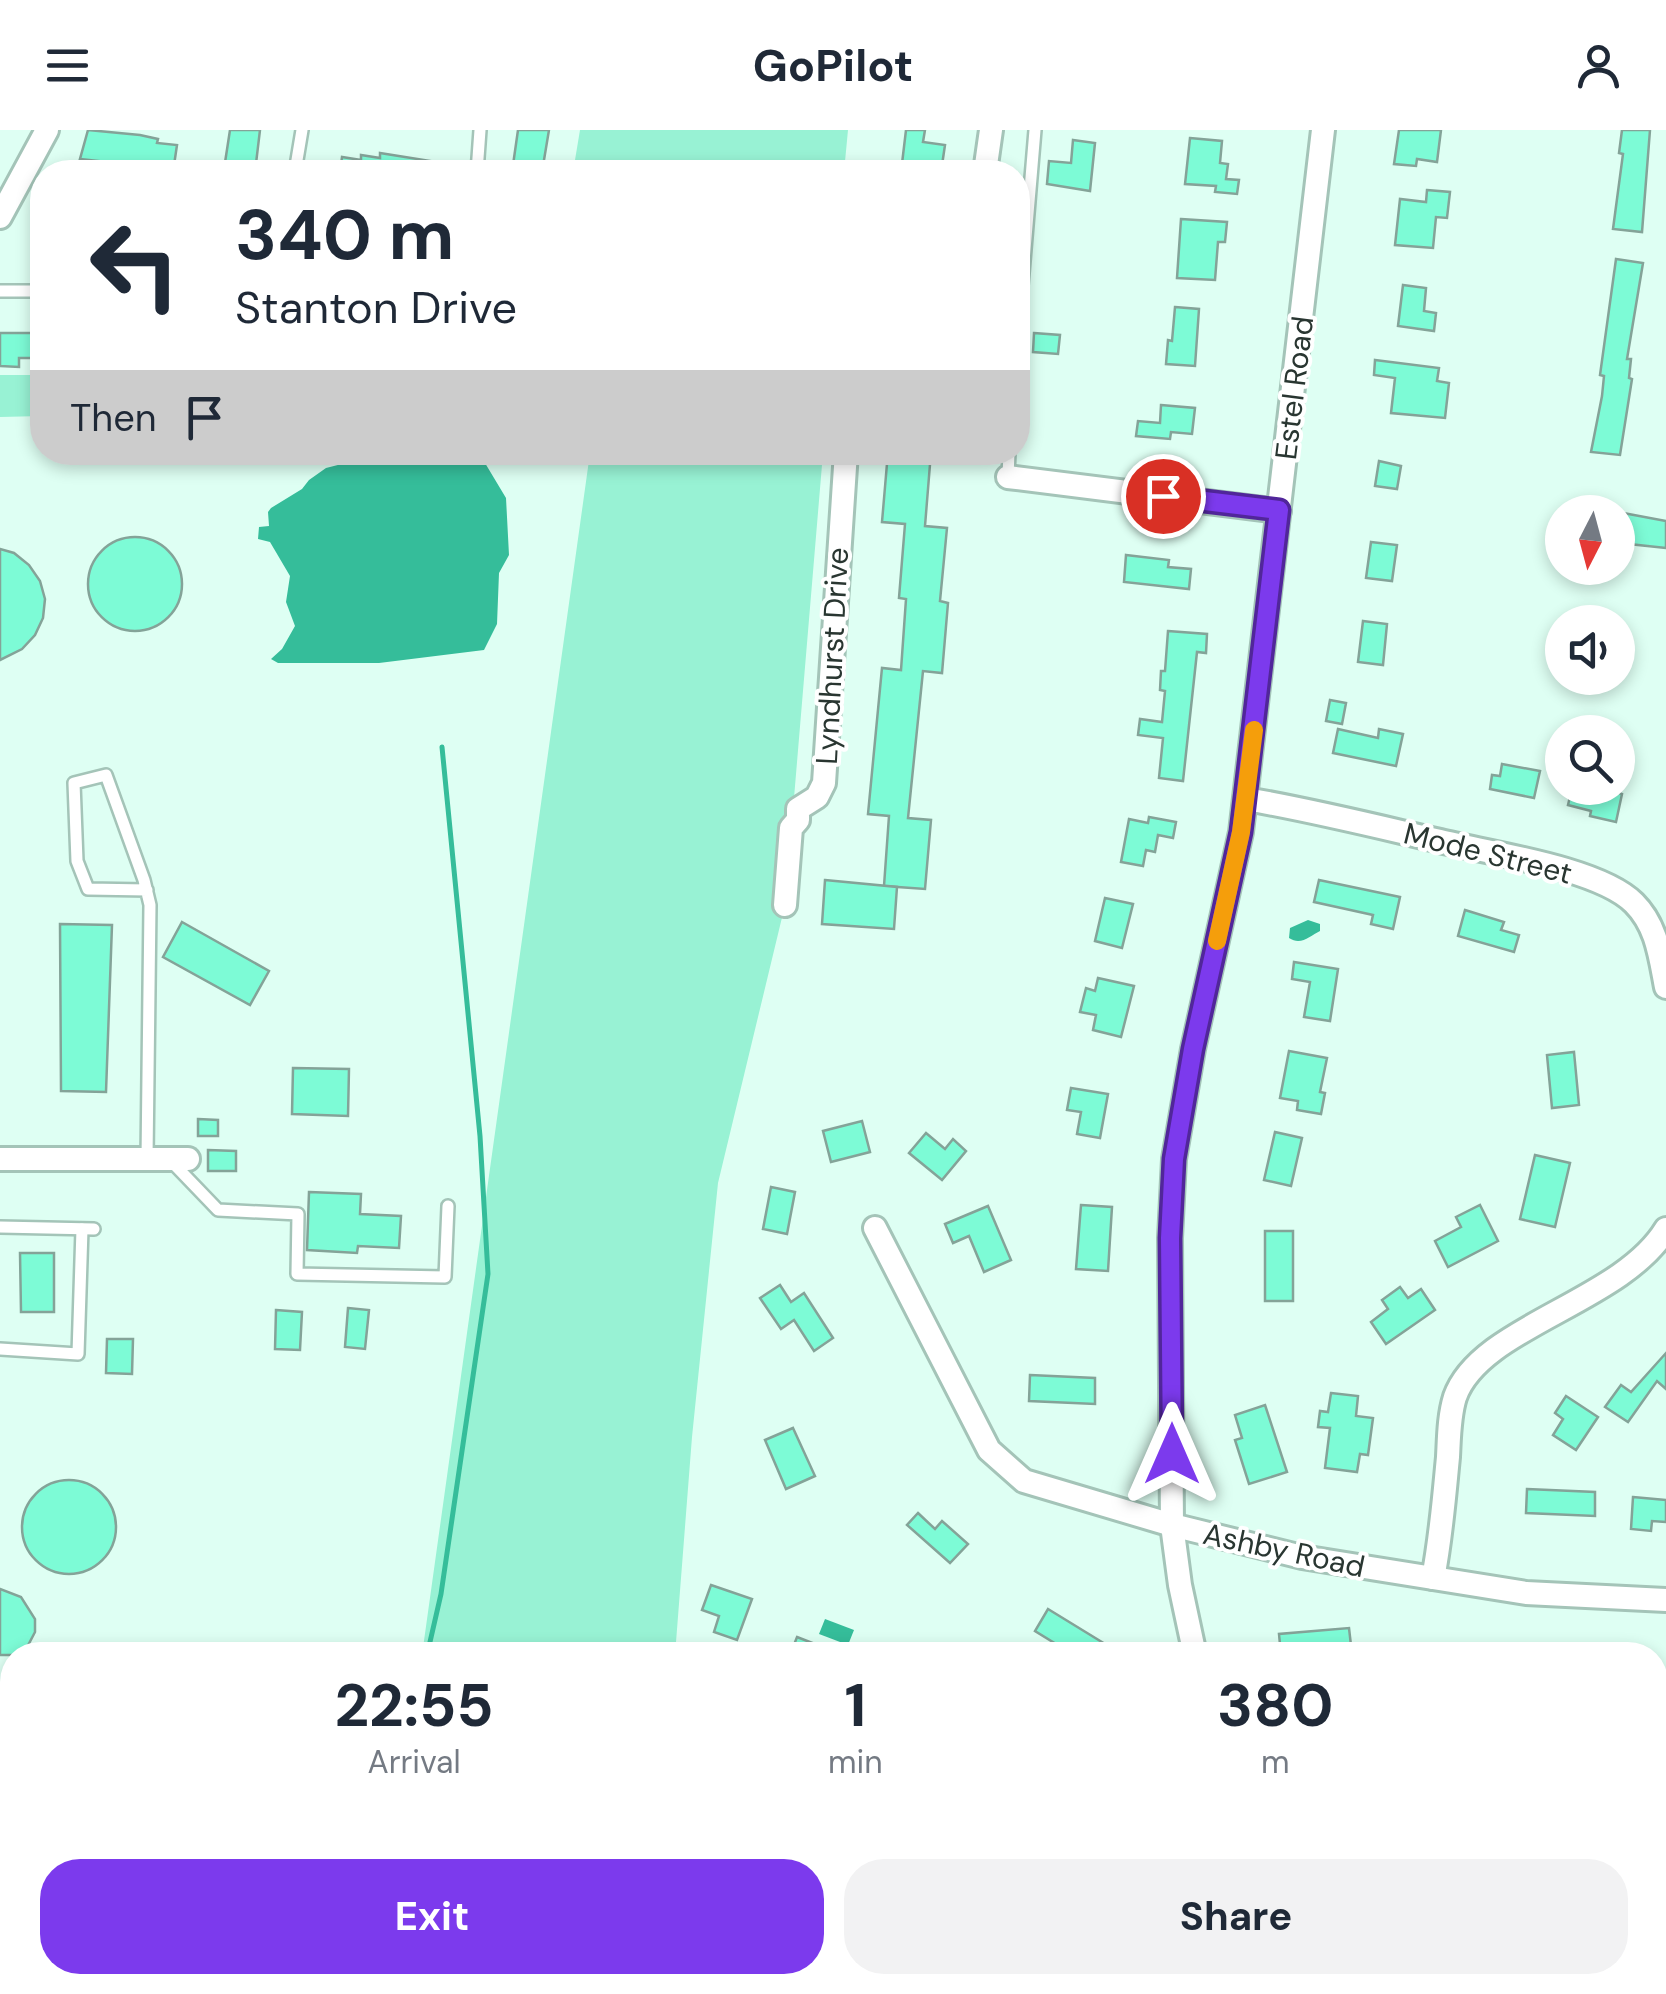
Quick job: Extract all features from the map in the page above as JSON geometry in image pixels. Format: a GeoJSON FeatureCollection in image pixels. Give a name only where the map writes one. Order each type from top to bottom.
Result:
{"type":"FeatureCollection","features":[{"type":"Feature","properties":{"kind":"street"},"geometry":{"type":"LineString","coordinates":[[31,160],[48,130]]}},
{"type":"Feature","properties":{"kind":"street"},"geometry":{"type":"LineString","coordinates":[[987,160],[991,130]]}},
{"type":"Feature","properties":{"kind":"street","name":"Estel Road"},"geometry":{"type":"LineString","coordinates":[[1192,1642],[1172,1525],[1170,1238],[1174,1159],[1246,799],[1323,130]]}},
{"type":"Feature","properties":{"kind":"street"},"geometry":{"type":"LineString","coordinates":[[0,217],[30,163]]}},
{"type":"Feature","properties":{"kind":"street","name":"Lyndhurst Drive"},"geometry":{"type":"LineString","coordinates":[[786,905],[791,828],[798,820],[798,809],[817,797],[824,784],[845,465]]}},
{"type":"Feature","properties":{"kind":"street"},"geometry":{"type":"LineString","coordinates":[[1008,478],[1279,510]]}},
{"type":"Feature","properties":{"kind":"street","name":"Mode Street"},"geometry":{"type":"LineString","coordinates":[[1246,799],[1518,859],[1614,887],[1646,916],[1657,941],[1666,987]]}},
{"type":"Feature","properties":{"kind":"street"},"geometry":{"type":"LineString","coordinates":[[0,1159],[168,1159]]}},
{"type":"Feature","properties":{"kind":"street","name":"Ashby Road"},"geometry":{"type":"LineString","coordinates":[[875,1228],[956,1390],[999,1462],[1016,1476],[1172,1525],[1302,1557],[1526,1594],[1666,1600]]}},
{"type":"Feature","properties":{"kind":"street"},"geometry":{"type":"LineString","coordinates":[[1433,1578],[1440,1542],[1451,1415],[1464,1379],[1480,1360],[1500,1346],[1618,1278],[1642,1259],[1666,1229]]}},
{"type":"Feature","properties":{"kind":"lane"},"geometry":{"type":"LineString","coordinates":[[297,160],[302,130]]}},
{"type":"Feature","properties":{"kind":"lane"},"geometry":{"type":"LineString","coordinates":[[478,160],[480,130]]}},
{"type":"Feature","properties":{"kind":"lane"},"geometry":{"type":"LineString","coordinates":[[1030,190],[1035,130]]}},
{"type":"Feature","properties":{"kind":"lane"},"geometry":{"type":"LineString","coordinates":[[0,291],[30,291]]}},
{"type":"Feature","properties":{"kind":"lane"},"geometry":{"type":"LineString","coordinates":[[1008,478],[1009,465]]}},
{"type":"Feature","properties":{"kind":"lane"},"geometry":{"type":"LineString","coordinates":[[146,890],[88,889],[77,861],[74,783],[106,775],[146,890],[150,905],[168,1159],[218,1210],[298,1214],[297,1274],[444,1278],[448,1206]]}},
{"type":"Feature","properties":{"kind":"lane"},"geometry":{"type":"LineString","coordinates":[[0,1227],[88,1228],[78,1354],[0,1349]]}},
{"type":"Feature","properties":{"kind":"shaded area"},"geometry":{"type":"Polygon","coordinates":[[[580,130],[848,130],[845,160],[575,160],[580,130]]]}},
{"type":"Feature","properties":{"kind":"shaded area"},"geometry":{"type":"Polygon","coordinates":[[[0,375],[30,375],[30,416],[0,417],[0,375]]]}},
{"type":"Feature","properties":{"kind":"shaded area"},"geometry":{"type":"Polygon","coordinates":[[[486,465],[506,498],[509,555],[499,573],[497,624],[484,650],[379,663],[278,663],[271,659],[282,649],[295,626],[286,602],[290,576],[270,542],[258,539],[259,527],[269,526],[271,508],[326,468],[486,465]]]}},
{"type":"Feature","properties":{"kind":"shaded area"},"geometry":{"type":"Polygon","coordinates":[[[588,465],[822,465],[785,905],[718,1183],[676,1642],[424,1642],[588,465]]]}},
{"type":"Feature","properties":{"kind":"shaded area"},"geometry":{"type":"Polygon","coordinates":[[[1308,920],[1320,924],[1320,931],[1301,941],[1289,938],[1290,928],[1308,920]]]}},
{"type":"Feature","properties":{"kind":"shaded area"},"geometry":{"type":"Polygon","coordinates":[[[825,1619],[854,1630],[849,1642],[819,1634],[825,1619]]]}},
{"type":"Feature","properties":{"kind":"building"},"geometry":{"type":"Polygon","coordinates":[[[88,130],[140,135],[158,139],[157,143],[177,145],[175,160],[80,159],[88,130]]]}},
{"type":"Feature","properties":{"kind":"building"},"geometry":{"type":"Polygon","coordinates":[[[230,130],[260,130],[256,160],[225,160],[230,130]]]}},
{"type":"Feature","properties":{"kind":"building"},"geometry":{"type":"Polygon","coordinates":[[[518,130],[549,130],[544,160],[514,160],[518,130]]]}},
{"type":"Feature","properties":{"kind":"building"},"geometry":{"type":"Polygon","coordinates":[[[906,130],[925,130],[923,142],[945,145],[943,160],[902,160],[906,130]]]}},
{"type":"Feature","properties":{"kind":"building"},"geometry":{"type":"Polygon","coordinates":[[[1399,130],[1441,130],[1437,162],[1417,159],[1416,166],[1394,164],[1399,130]]]}},
{"type":"Feature","properties":{"kind":"building"},"geometry":{"type":"Polygon","coordinates":[[[1622,130],[1650,130],[1642,232],[1613,229],[1623,154],[1619,153],[1622,130]]]}},
{"type":"Feature","properties":{"kind":"building"},"geometry":{"type":"Polygon","coordinates":[[[1190,138],[1222,141],[1220,163],[1228,164],[1226,179],[1239,180],[1237,194],[1215,192],[1216,186],[1185,184],[1190,138]]]}},
{"type":"Feature","properties":{"kind":"building"},"geometry":{"type":"Polygon","coordinates":[[[1073,140],[1095,143],[1090,191],[1047,184],[1049,161],[1071,163],[1073,140]]]}},
{"type":"Feature","properties":{"kind":"building"},"geometry":{"type":"Polygon","coordinates":[[[380,153],[424,160],[361,160],[361,155],[380,158],[380,153]]]}},
{"type":"Feature","properties":{"kind":"building"},"geometry":{"type":"Polygon","coordinates":[[[1427,190],[1450,192],[1447,218],[1436,217],[1433,248],[1395,245],[1400,199],[1426,202],[1427,190]]]}},
{"type":"Feature","properties":{"kind":"building"},"geometry":{"type":"Polygon","coordinates":[[[1181,219],[1227,222],[1225,242],[1218,242],[1215,280],[1177,278],[1181,219]]]}},
{"type":"Feature","properties":{"kind":"building"},"geometry":{"type":"Polygon","coordinates":[[[1616,259],[1643,263],[1627,359],[1631,359],[1632,379],[1620,455],[1591,452],[1602,396],[1604,376],[1600,375],[1616,259]]]}},
{"type":"Feature","properties":{"kind":"building"},"geometry":{"type":"Polygon","coordinates":[[[1403,285],[1426,288],[1424,311],[1436,313],[1434,331],[1398,326],[1403,285]]]}},
{"type":"Feature","properties":{"kind":"building"},"geometry":{"type":"Polygon","coordinates":[[[1175,307],[1199,309],[1195,366],[1166,364],[1175,307]]]}},
{"type":"Feature","properties":{"kind":"building"},"geometry":{"type":"Polygon","coordinates":[[[0,333],[30,333],[30,358],[19,358],[19,367],[0,366],[0,333]]]}},
{"type":"Feature","properties":{"kind":"building"},"geometry":{"type":"Polygon","coordinates":[[[1034,333],[1060,335],[1058,354],[1033,352],[1034,333]]]}},
{"type":"Feature","properties":{"kind":"building"},"geometry":{"type":"Polygon","coordinates":[[[1375,360],[1439,368],[1437,381],[1449,383],[1445,418],[1391,413],[1395,378],[1374,375],[1375,360]]]}},
{"type":"Feature","properties":{"kind":"building"},"geometry":{"type":"Polygon","coordinates":[[[1161,405],[1195,408],[1192,434],[1171,432],[1170,439],[1136,436],[1138,421],[1160,423],[1161,405]]]}},
{"type":"Feature","properties":{"kind":"building"},"geometry":{"type":"Polygon","coordinates":[[[1379,461],[1401,466],[1397,489],[1375,486],[1379,461]]]}},
{"type":"Feature","properties":{"kind":"building"},"geometry":{"type":"Polygon","coordinates":[[[887,465],[930,465],[925,526],[947,528],[940,601],[948,603],[942,673],[923,671],[908,818],[931,820],[925,889],[884,886],[889,816],[868,814],[882,668],[901,670],[906,599],[899,598],[905,524],[882,522],[887,465]]]}},
{"type":"Feature","properties":{"kind":"building"},"geometry":{"type":"Polygon","coordinates":[[[1635,515],[1666,521],[1666,548],[1635,545],[1635,515]]]}},
{"type":"Feature","properties":{"kind":"building"},"geometry":{"type":"Polygon","coordinates":[[[135,537],[153,541],[168,551],[178,566],[182,584],[178,602],[168,617],[153,627],[135,631],[117,627],[102,617],[92,602],[88,584],[92,566],[102,551],[117,541],[135,537]]]}},
{"type":"Feature","properties":{"kind":"building"},"geometry":{"type":"Polygon","coordinates":[[[1371,542],[1397,545],[1392,581],[1366,578],[1371,542]]]}},
{"type":"Feature","properties":{"kind":"building"},"geometry":{"type":"Polygon","coordinates":[[[0,549],[14,553],[29,565],[40,581],[45,599],[43,618],[35,635],[22,649],[0,660],[0,549]]]}},
{"type":"Feature","properties":{"kind":"building"},"geometry":{"type":"Polygon","coordinates":[[[1126,555],[1169,560],[1168,567],[1191,569],[1189,589],[1124,582],[1126,555]]]}},
{"type":"Feature","properties":{"kind":"building"},"geometry":{"type":"Polygon","coordinates":[[[1363,621],[1387,624],[1383,665],[1358,662],[1363,621]]]}},
{"type":"Feature","properties":{"kind":"building"},"geometry":{"type":"Polygon","coordinates":[[[1168,631],[1207,634],[1206,653],[1197,652],[1183,781],[1159,778],[1163,738],[1138,735],[1140,719],[1162,722],[1165,691],[1160,690],[1161,671],[1165,671],[1168,631]]]}},
{"type":"Feature","properties":{"kind":"building"},"geometry":{"type":"Polygon","coordinates":[[[1330,700],[1346,703],[1342,724],[1326,721],[1330,700]]]}},
{"type":"Feature","properties":{"kind":"building"},"geometry":{"type":"Polygon","coordinates":[[[1338,729],[1378,738],[1379,729],[1403,734],[1396,766],[1333,753],[1338,729]]]}},
{"type":"Feature","properties":{"kind":"building"},"geometry":{"type":"Polygon","coordinates":[[[1502,764],[1540,771],[1534,798],[1490,789],[1492,775],[1500,776],[1502,764]]]}},
{"type":"Feature","properties":{"kind":"building"},"geometry":{"type":"Polygon","coordinates":[[[1568,805],[1620,805],[1616,822],[1590,816],[1591,811],[1568,805]]]}},
{"type":"Feature","properties":{"kind":"building"},"geometry":{"type":"Polygon","coordinates":[[[1149,817],[1176,822],[1173,838],[1158,835],[1155,852],[1146,850],[1143,866],[1121,862],[1129,819],[1148,823],[1149,817]]]}},
{"type":"Feature","properties":{"kind":"building"},"geometry":{"type":"Polygon","coordinates":[[[825,880],[897,887],[894,929],[822,924],[825,880]]]}},
{"type":"Feature","properties":{"kind":"building"},"geometry":{"type":"Polygon","coordinates":[[[1319,880],[1400,897],[1393,929],[1371,924],[1373,915],[1314,902],[1319,880]]]}},
{"type":"Feature","properties":{"kind":"building"},"geometry":{"type":"Polygon","coordinates":[[[1105,898],[1133,904],[1122,948],[1095,941],[1105,898]]]}},
{"type":"Feature","properties":{"kind":"building"},"geometry":{"type":"Polygon","coordinates":[[[1465,910],[1504,922],[1501,930],[1519,935],[1514,952],[1458,936],[1465,910]]]}},
{"type":"Feature","properties":{"kind":"building"},"geometry":{"type":"Polygon","coordinates":[[[182,922],[269,971],[250,1005],[163,957],[182,922]]]}},
{"type":"Feature","properties":{"kind":"building"},"geometry":{"type":"Polygon","coordinates":[[[60,924],[112,925],[106,1092],[61,1091],[60,924]]]}},
{"type":"Feature","properties":{"kind":"building"},"geometry":{"type":"Polygon","coordinates":[[[1294,962],[1338,969],[1330,1021],[1304,1017],[1310,982],[1292,979],[1294,962]]]}},
{"type":"Feature","properties":{"kind":"building"},"geometry":{"type":"Polygon","coordinates":[[[1098,978],[1134,986],[1121,1037],[1093,1030],[1096,1015],[1080,1012],[1086,988],[1095,991],[1098,978]]]}},
{"type":"Feature","properties":{"kind":"building"},"geometry":{"type":"Polygon","coordinates":[[[1289,1051],[1327,1058],[1320,1092],[1325,1093],[1321,1114],[1297,1110],[1298,1101],[1280,1098],[1289,1051]]]}},
{"type":"Feature","properties":{"kind":"building"},"geometry":{"type":"Polygon","coordinates":[[[1574,1052],[1579,1105],[1552,1108],[1547,1055],[1574,1052]]]}},
{"type":"Feature","properties":{"kind":"building"},"geometry":{"type":"Polygon","coordinates":[[[293,1068],[349,1069],[348,1116],[292,1114],[293,1068]]]}},
{"type":"Feature","properties":{"kind":"building"},"geometry":{"type":"Polygon","coordinates":[[[1071,1088],[1108,1094],[1100,1138],[1077,1134],[1081,1112],[1067,1110],[1071,1088]]]}},
{"type":"Feature","properties":{"kind":"building"},"geometry":{"type":"Polygon","coordinates":[[[198,1119],[218,1120],[218,1136],[198,1136],[198,1119]]]}},
{"type":"Feature","properties":{"kind":"building"},"geometry":{"type":"Polygon","coordinates":[[[862,1121],[870,1152],[831,1162],[823,1131],[862,1121]]]}},
{"type":"Feature","properties":{"kind":"building"},"geometry":{"type":"Polygon","coordinates":[[[1275,1132],[1302,1138],[1291,1186],[1264,1180],[1275,1132]]]}},
{"type":"Feature","properties":{"kind":"building"},"geometry":{"type":"Polygon","coordinates":[[[926,1133],[945,1149],[953,1139],[966,1151],[942,1180],[909,1153],[926,1133]]]}},
{"type":"Feature","properties":{"kind":"building"},"geometry":{"type":"Polygon","coordinates":[[[208,1150],[236,1151],[236,1171],[208,1171],[208,1150]]]}},
{"type":"Feature","properties":{"kind":"building"},"geometry":{"type":"Polygon","coordinates":[[[1535,1155],[1570,1163],[1555,1227],[1520,1219],[1535,1155]]]}},
{"type":"Feature","properties":{"kind":"building"},"geometry":{"type":"Polygon","coordinates":[[[771,1187],[795,1192],[787,1234],[763,1229],[771,1187]]]}},
{"type":"Feature","properties":{"kind":"building"},"geometry":{"type":"Polygon","coordinates":[[[309,1192],[361,1194],[360,1214],[401,1216],[399,1248],[358,1246],[357,1253],[307,1250],[309,1192]]]}},
{"type":"Feature","properties":{"kind":"building"},"geometry":{"type":"Polygon","coordinates":[[[1081,1205],[1112,1207],[1108,1271],[1076,1269],[1081,1205]]]}},
{"type":"Feature","properties":{"kind":"building"},"geometry":{"type":"Polygon","coordinates":[[[1480,1205],[1498,1241],[1448,1267],[1435,1241],[1461,1227],[1456,1217],[1480,1205]]]}},
{"type":"Feature","properties":{"kind":"building"},"geometry":{"type":"Polygon","coordinates":[[[988,1206],[1011,1260],[984,1272],[969,1236],[953,1243],[945,1224],[988,1206]]]}},
{"type":"Feature","properties":{"kind":"building"},"geometry":{"type":"Polygon","coordinates":[[[1265,1231],[1293,1231],[1293,1301],[1265,1301],[1265,1231]]]}},
{"type":"Feature","properties":{"kind":"building"},"geometry":{"type":"Polygon","coordinates":[[[20,1253],[54,1253],[54,1312],[21,1312],[20,1253]]]}},
{"type":"Feature","properties":{"kind":"building"},"geometry":{"type":"Polygon","coordinates":[[[780,1285],[791,1302],[804,1293],[833,1338],[814,1351],[794,1320],[781,1329],[760,1298],[780,1285]]]}},
{"type":"Feature","properties":{"kind":"building"},"geometry":{"type":"Polygon","coordinates":[[[1400,1287],[1408,1298],[1421,1289],[1435,1310],[1386,1344],[1371,1322],[1388,1309],[1382,1300],[1400,1287]]]}},
{"type":"Feature","properties":{"kind":"building"},"geometry":{"type":"Polygon","coordinates":[[[348,1308],[369,1310],[365,1349],[345,1347],[348,1308]]]}},
{"type":"Feature","properties":{"kind":"building"},"geometry":{"type":"Polygon","coordinates":[[[276,1310],[302,1312],[300,1350],[275,1349],[276,1310]]]}},
{"type":"Feature","properties":{"kind":"building"},"geometry":{"type":"Polygon","coordinates":[[[107,1339],[133,1339],[132,1374],[106,1373],[107,1339]]]}},
{"type":"Feature","properties":{"kind":"building"},"geometry":{"type":"Polygon","coordinates":[[[1666,1353],[1666,1389],[1657,1381],[1628,1422],[1605,1407],[1621,1385],[1631,1392],[1666,1353]]]}},
{"type":"Feature","properties":{"kind":"building"},"geometry":{"type":"Polygon","coordinates":[[[1030,1375],[1095,1378],[1095,1404],[1029,1401],[1030,1375]]]}},
{"type":"Feature","properties":{"kind":"building"},"geometry":{"type":"Polygon","coordinates":[[[1331,1393],[1358,1396],[1356,1416],[1373,1418],[1368,1455],[1360,1454],[1357,1472],[1325,1468],[1330,1428],[1318,1427],[1320,1411],[1328,1412],[1331,1393]]]}},
{"type":"Feature","properties":{"kind":"building"},"geometry":{"type":"Polygon","coordinates":[[[1566,1396],[1598,1417],[1576,1450],[1553,1435],[1563,1419],[1555,1413],[1566,1396]]]}},
{"type":"Feature","properties":{"kind":"building"},"geometry":{"type":"Polygon","coordinates":[[[1265,1405],[1287,1472],[1249,1484],[1235,1440],[1242,1438],[1235,1415],[1265,1405]]]}},
{"type":"Feature","properties":{"kind":"building"},"geometry":{"type":"Polygon","coordinates":[[[793,1428],[815,1476],[786,1489],[765,1440],[793,1428]]]}},
{"type":"Feature","properties":{"kind":"building"},"geometry":{"type":"Polygon","coordinates":[[[69,1480],[87,1484],[102,1494],[112,1509],[116,1527],[112,1545],[102,1560],[87,1570],[69,1574],[51,1570],[36,1560],[26,1545],[22,1527],[26,1509],[36,1494],[51,1484],[69,1480]]]}},
{"type":"Feature","properties":{"kind":"building"},"geometry":{"type":"Polygon","coordinates":[[[1527,1489],[1595,1492],[1595,1516],[1526,1513],[1527,1489]]]}},
{"type":"Feature","properties":{"kind":"building"},"geometry":{"type":"Polygon","coordinates":[[[1633,1497],[1666,1500],[1666,1522],[1652,1521],[1651,1531],[1631,1529],[1633,1497]]]}},
{"type":"Feature","properties":{"kind":"building"},"geometry":{"type":"Polygon","coordinates":[[[918,1513],[935,1529],[942,1521],[968,1544],[950,1563],[907,1525],[918,1513]]]}},
{"type":"Feature","properties":{"kind":"building"},"geometry":{"type":"Polygon","coordinates":[[[711,1585],[752,1599],[737,1640],[714,1632],[719,1616],[702,1610],[711,1585]]]}},
{"type":"Feature","properties":{"kind":"building"},"geometry":{"type":"Polygon","coordinates":[[[0,1589],[21,1597],[35,1619],[35,1632],[30,1642],[0,1642],[0,1589]]]}},
{"type":"Feature","properties":{"kind":"building"},"geometry":{"type":"Polygon","coordinates":[[[1048,1609],[1102,1642],[1053,1642],[1035,1631],[1048,1609]]]}},
{"type":"Feature","properties":{"kind":"building"},"geometry":{"type":"Polygon","coordinates":[[[1349,1628],[1351,1642],[1280,1642],[1279,1634],[1349,1628]]]}},
{"type":"Feature","properties":{"kind":"waterway"},"geometry":{"type":"LineString","coordinates":[[430,1642],[441,1594],[488,1274],[480,1136],[442,747]]}},
{"type":"Feature","properties":{"kind":"slow traffic"},"geometry":{"type":"LineString","coordinates":[[1217,941],[1241,832],[1254,730]]}},
{"type":"Feature","properties":{"kind":"route"},"geometry":{"type":"LineString","coordinates":[[1163,496],[1279,510],[1241,832],[1193,1049],[1174,1159],[1170,1238],[1172,1454]]}}]}
